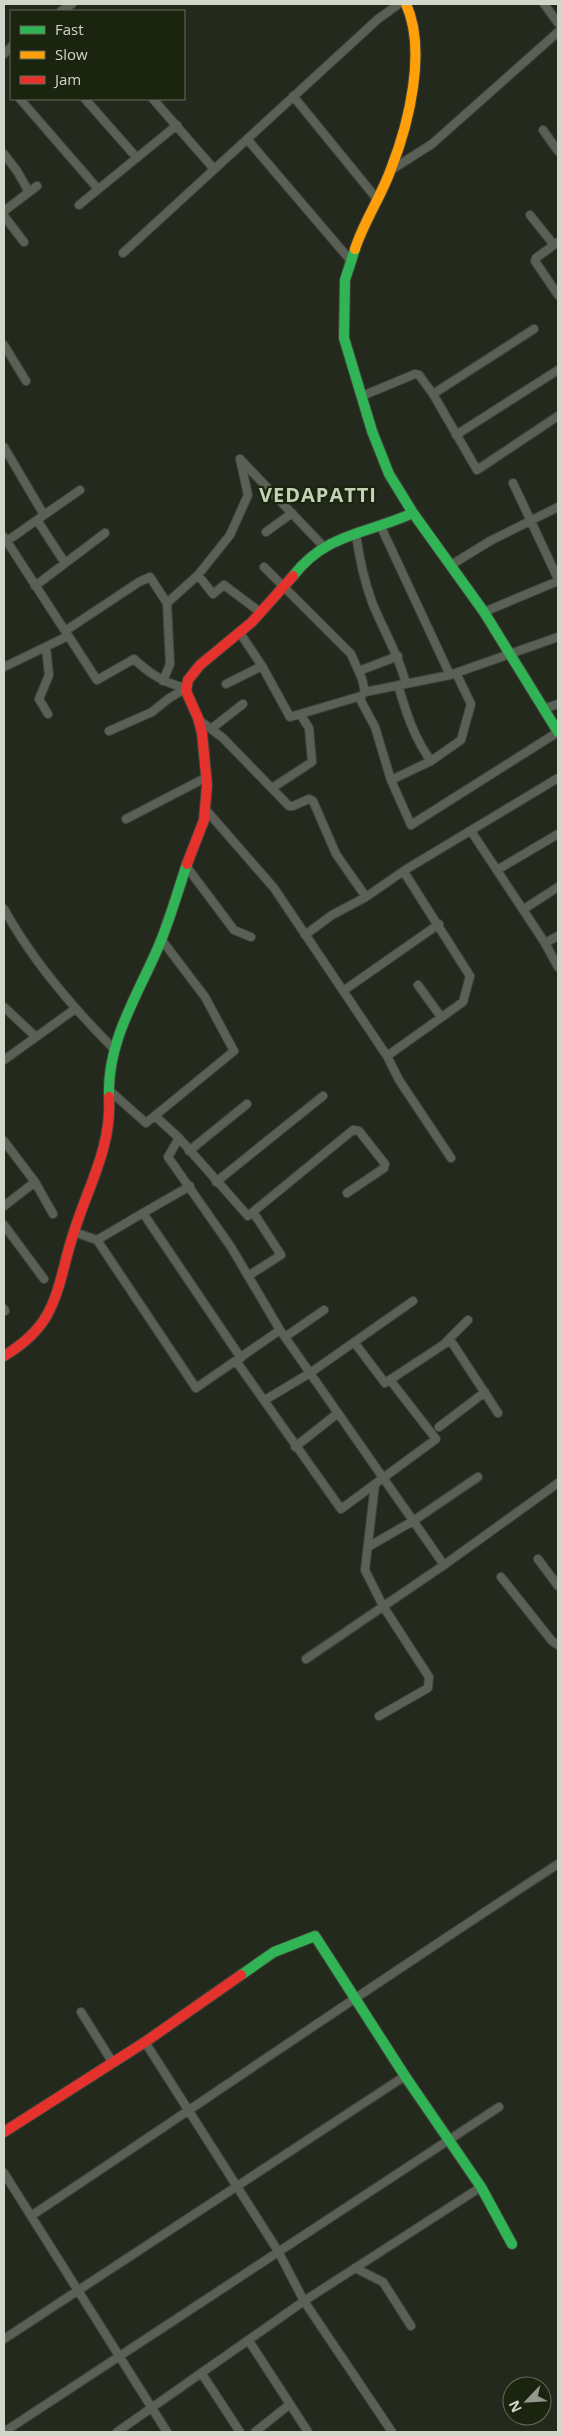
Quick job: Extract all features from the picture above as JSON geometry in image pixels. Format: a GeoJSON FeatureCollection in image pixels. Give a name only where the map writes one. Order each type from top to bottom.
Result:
{"type":"FeatureCollection","features":[{"type":"Feature","properties":{"kind":"street"},"geometry":{"type":"LineString","coordinates":[[123,253],[378,19],[399,4]]}},
{"type":"Feature","properties":{"kind":"street"},"geometry":{"type":"LineString","coordinates":[[264,567],[285,586],[350,654],[359,671],[363,694],[362,704],[375,727],[391,780],[411,825],[558,732],[484,612],[413,513],[389,474],[372,431],[344,338],[345,280],[361,230],[391,170],[405,124],[416,64],[411,15],[406,4]]}},
{"type":"Feature","properties":{"kind":"street"},"geometry":{"type":"LineString","coordinates":[[544,4],[558,23]]}},
{"type":"Feature","properties":{"kind":"street"},"geometry":{"type":"LineString","coordinates":[[391,170],[432,144],[558,32]]}},
{"type":"Feature","properties":{"kind":"street"},"geometry":{"type":"LineString","coordinates":[[294,96],[377,198]]}},
{"type":"Feature","properties":{"kind":"street"},"geometry":{"type":"LineString","coordinates":[[21,100],[98,189]]}},
{"type":"Feature","properties":{"kind":"street"},"geometry":{"type":"LineString","coordinates":[[86,100],[137,158]]}},
{"type":"Feature","properties":{"kind":"street"},"geometry":{"type":"LineString","coordinates":[[154,100],[214,170]]}},
{"type":"Feature","properties":{"kind":"street"},"geometry":{"type":"LineString","coordinates":[[79,205],[177,125]]}},
{"type":"Feature","properties":{"kind":"street"},"geometry":{"type":"LineString","coordinates":[[543,130],[558,151]]}},
{"type":"Feature","properties":{"kind":"street"},"geometry":{"type":"LineString","coordinates":[[247,139],[351,261]]}},
{"type":"Feature","properties":{"kind":"street"},"geometry":{"type":"LineString","coordinates":[[5,159],[17,171],[29,192]]}},
{"type":"Feature","properties":{"kind":"street"},"geometry":{"type":"LineString","coordinates":[[4,211],[37,186]]}},
{"type":"Feature","properties":{"kind":"street"},"geometry":{"type":"LineString","coordinates":[[530,215],[556,243],[536,258],[535,262],[558,295]]}},
{"type":"Feature","properties":{"kind":"street"},"geometry":{"type":"LineString","coordinates":[[4,216],[24,242]]}},
{"type":"Feature","properties":{"kind":"street"},"geometry":{"type":"LineString","coordinates":[[433,394],[534,329]]}},
{"type":"Feature","properties":{"kind":"street"},"geometry":{"type":"LineString","coordinates":[[4,345],[26,381]]}},
{"type":"Feature","properties":{"kind":"street"},"geometry":{"type":"LineString","coordinates":[[456,435],[558,370]]}},
{"type":"Feature","properties":{"kind":"street"},"geometry":{"type":"LineString","coordinates":[[362,396],[415,374],[419,375],[433,394],[477,470],[558,416]]}},
{"type":"Feature","properties":{"kind":"street"},"geometry":{"type":"LineString","coordinates":[[4,447],[44,515]]}},
{"type":"Feature","properties":{"kind":"street"},"geometry":{"type":"LineString","coordinates":[[167,603],[198,576],[230,535],[248,496],[240,459],[325,548]]}},
{"type":"Feature","properties":{"kind":"street"},"geometry":{"type":"LineString","coordinates":[[484,612],[558,580],[513,483]]}},
{"type":"Feature","properties":{"kind":"street"},"geometry":{"type":"LineString","coordinates":[[80,490],[37,520],[5,539],[97,680],[134,659],[151,675],[186,688]]}},
{"type":"Feature","properties":{"kind":"street"},"geometry":{"type":"LineString","coordinates":[[451,565],[490,541],[558,507]]}},
{"type":"Feature","properties":{"kind":"street"},"geometry":{"type":"LineString","coordinates":[[266,532],[292,513]]}},
{"type":"Feature","properties":{"kind":"street"},"geometry":{"type":"LineString","coordinates":[[4,1356],[28,1340],[46,1316],[62,1280],[74,1232],[109,1128],[109,1090],[114,1049],[123,1020],[161,939],[207,811],[207,777],[199,720],[186,688],[188,681],[210,656],[240,633],[285,586],[310,555],[356,534],[381,527],[413,513]]}},
{"type":"Feature","properties":{"kind":"street"},"geometry":{"type":"LineString","coordinates":[[37,520],[65,563]]}},
{"type":"Feature","properties":{"kind":"street"},"geometry":{"type":"LineString","coordinates":[[381,527],[453,674],[471,704],[461,740],[430,761],[391,780]]}},
{"type":"Feature","properties":{"kind":"street"},"geometry":{"type":"LineString","coordinates":[[35,586],[106,534]]}},
{"type":"Feature","properties":{"kind":"street"},"geometry":{"type":"LineString","coordinates":[[356,534],[360,561],[372,601],[398,656],[406,684]]}},
{"type":"Feature","properties":{"kind":"street"},"geometry":{"type":"LineString","coordinates":[[198,576],[213,594],[224,585],[260,612]]}},
{"type":"Feature","properties":{"kind":"street"},"geometry":{"type":"LineString","coordinates":[[4,667],[46,647],[150,577],[167,603],[170,664],[163,681]]}},
{"type":"Feature","properties":{"kind":"street"},"geometry":{"type":"LineString","coordinates":[[240,633],[262,666],[290,717],[363,694],[453,674],[558,637]]}},
{"type":"Feature","properties":{"kind":"street"},"geometry":{"type":"LineString","coordinates":[[46,647],[49,676],[39,699],[48,714]]}},
{"type":"Feature","properties":{"kind":"street"},"geometry":{"type":"LineString","coordinates":[[359,671],[398,656]]}},
{"type":"Feature","properties":{"kind":"street"},"geometry":{"type":"LineString","coordinates":[[226,684],[262,666]]}},
{"type":"Feature","properties":{"kind":"street"},"geometry":{"type":"LineString","coordinates":[[398,685],[420,747],[430,761]]}},
{"type":"Feature","properties":{"kind":"street"},"geometry":{"type":"LineString","coordinates":[[109,731],[152,712],[186,688]]}},
{"type":"Feature","properties":{"kind":"street"},"geometry":{"type":"LineString","coordinates":[[210,729],[243,704]]}},
{"type":"Feature","properties":{"kind":"street"},"geometry":{"type":"LineString","coordinates":[[543,709],[558,704]]}},
{"type":"Feature","properties":{"kind":"street"},"geometry":{"type":"LineString","coordinates":[[272,788],[312,762],[309,728],[300,714]]}},
{"type":"Feature","properties":{"kind":"street"},"geometry":{"type":"LineString","coordinates":[[199,720],[223,738],[289,806],[309,799],[313,801],[336,854],[366,897]]}},
{"type":"Feature","properties":{"kind":"street"},"geometry":{"type":"LineString","coordinates":[[126,818],[207,777]]}},
{"type":"Feature","properties":{"kind":"street"},"geometry":{"type":"LineString","coordinates":[[305,935],[332,915],[366,897],[558,778]]}},
{"type":"Feature","properties":{"kind":"street"},"geometry":{"type":"LineString","coordinates":[[207,811],[274,888],[387,1056],[400,1080],[451,1158]]}},
{"type":"Feature","properties":{"kind":"street"},"geometry":{"type":"LineString","coordinates":[[471,831],[546,943],[558,967]]}},
{"type":"Feature","properties":{"kind":"street"},"geometry":{"type":"LineString","coordinates":[[497,870],[558,834]]}},
{"type":"Feature","properties":{"kind":"street"},"geometry":{"type":"LineString","coordinates":[[186,866],[234,930],[251,937]]}},
{"type":"Feature","properties":{"kind":"street"},"geometry":{"type":"LineString","coordinates":[[387,1056],[463,1002],[470,976],[439,924],[404,872]]}},
{"type":"Feature","properties":{"kind":"street"},"geometry":{"type":"LineString","coordinates":[[524,909],[558,887]]}},
{"type":"Feature","properties":{"kind":"street"},"geometry":{"type":"LineString","coordinates":[[4,909],[20,939],[75,1010],[114,1049]]}},
{"type":"Feature","properties":{"kind":"street"},"geometry":{"type":"LineString","coordinates":[[343,991],[439,924]]}},
{"type":"Feature","properties":{"kind":"street"},"geometry":{"type":"LineString","coordinates":[[546,943],[558,936]]}},
{"type":"Feature","properties":{"kind":"street"},"geometry":{"type":"LineString","coordinates":[[109,1090],[146,1123],[234,1051],[205,996],[161,939]]}},
{"type":"Feature","properties":{"kind":"street"},"geometry":{"type":"LineString","coordinates":[[418,985],[441,1017]]}},
{"type":"Feature","properties":{"kind":"street"},"geometry":{"type":"LineString","coordinates":[[4,1007],[36,1037]]}},
{"type":"Feature","properties":{"kind":"street"},"geometry":{"type":"LineString","coordinates":[[4,1060],[75,1010]]}},
{"type":"Feature","properties":{"kind":"street"},"geometry":{"type":"LineString","coordinates":[[216,1182],[323,1096]]}},
{"type":"Feature","properties":{"kind":"street"},"geometry":{"type":"LineString","coordinates":[[189,1151],[247,1104]]}},
{"type":"Feature","properties":{"kind":"street"},"geometry":{"type":"LineString","coordinates":[[155,1116],[178,1138],[248,1216],[353,1130],[357,1130],[385,1164],[384,1168],[347,1193]]}},
{"type":"Feature","properties":{"kind":"street"},"geometry":{"type":"LineString","coordinates":[[178,1138],[168,1157],[190,1186],[280,1330],[444,1565]]}},
{"type":"Feature","properties":{"kind":"street"},"geometry":{"type":"LineString","coordinates":[[4,1141],[34,1182],[53,1214]]}},
{"type":"Feature","properties":{"kind":"street"},"geometry":{"type":"LineString","coordinates":[[4,1206],[34,1182]]}},
{"type":"Feature","properties":{"kind":"street"},"geometry":{"type":"LineString","coordinates":[[97,1240],[190,1186]]}},
{"type":"Feature","properties":{"kind":"street"},"geometry":{"type":"LineString","coordinates":[[248,1276],[281,1254],[254,1212]]}},
{"type":"Feature","properties":{"kind":"street"},"geometry":{"type":"LineString","coordinates":[[143,1213],[295,1446],[339,1508],[376,1484],[436,1439],[390,1380]]}},
{"type":"Feature","properties":{"kind":"street"},"geometry":{"type":"LineString","coordinates":[[4,1225],[44,1279]]}},
{"type":"Feature","properties":{"kind":"street"},"geometry":{"type":"LineString","coordinates":[[74,1232],[97,1240],[196,1388],[280,1330]]}},
{"type":"Feature","properties":{"kind":"street"},"geometry":{"type":"LineString","coordinates":[[265,1400],[310,1373],[413,1301]]}},
{"type":"Feature","properties":{"kind":"street"},"geometry":{"type":"LineString","coordinates":[[285,1337],[324,1310]]}},
{"type":"Feature","properties":{"kind":"street"},"geometry":{"type":"LineString","coordinates":[[354,1342],[385,1383],[446,1342],[468,1320]]}},
{"type":"Feature","properties":{"kind":"street"},"geometry":{"type":"LineString","coordinates":[[446,1342],[453,1344],[498,1413]]}},
{"type":"Feature","properties":{"kind":"street"},"geometry":{"type":"LineString","coordinates":[[439,1427],[485,1392]]}},
{"type":"Feature","properties":{"kind":"street"},"geometry":{"type":"LineString","coordinates":[[295,1446],[338,1413]]}},
{"type":"Feature","properties":{"kind":"street"},"geometry":{"type":"LineString","coordinates":[[368,1547],[413,1521],[478,1477]]}},
{"type":"Feature","properties":{"kind":"street"},"geometry":{"type":"LineString","coordinates":[[306,1658],[444,1565],[558,1483]]}},
{"type":"Feature","properties":{"kind":"street"},"geometry":{"type":"LineString","coordinates":[[376,1484],[365,1570],[383,1606],[429,1678],[428,1688],[379,1716]]}},
{"type":"Feature","properties":{"kind":"street"},"geometry":{"type":"LineString","coordinates":[[538,1559],[558,1586]]}},
{"type":"Feature","properties":{"kind":"street"},"geometry":{"type":"LineString","coordinates":[[501,1577],[552,1641],[558,1645]]}},
{"type":"Feature","properties":{"kind":"street"},"geometry":{"type":"LineString","coordinates":[[31,2216],[356,2000],[426,1950],[558,1864]]}},
{"type":"Feature","properties":{"kind":"street"},"geometry":{"type":"LineString","coordinates":[[4,2132],[145,2042],[274,1952],[315,1936],[405,2076],[481,2187],[512,2244]]}},
{"type":"Feature","properties":{"kind":"street"},"geometry":{"type":"LineString","coordinates":[[81,2012],[113,2063]]}},
{"type":"Feature","properties":{"kind":"street"},"geometry":{"type":"LineString","coordinates":[[145,2042],[188,2112],[238,2185],[278,2251],[304,2301],[392,2432]]}},
{"type":"Feature","properties":{"kind":"street"},"geometry":{"type":"LineString","coordinates":[[4,2340],[405,2076]]}},
{"type":"Feature","properties":{"kind":"street"},"geometry":{"type":"LineString","coordinates":[[4,2432],[499,2106]]}},
{"type":"Feature","properties":{"kind":"street"},"geometry":{"type":"LineString","coordinates":[[4,2174],[167,2432]]}},
{"type":"Feature","properties":{"kind":"street"},"geometry":{"type":"LineString","coordinates":[[117,2432],[304,2301],[481,2187]]}},
{"type":"Feature","properties":{"kind":"street"},"geometry":{"type":"LineString","coordinates":[[355,2268],[383,2282],[411,2326]]}},
{"type":"Feature","properties":{"kind":"street"},"geometry":{"type":"LineString","coordinates":[[249,2341],[308,2432]]}},
{"type":"Feature","properties":{"kind":"street"},"geometry":{"type":"LineString","coordinates":[[202,2374],[240,2432]]}},
{"type":"Feature","properties":{"kind":"street"},"geometry":{"type":"LineString","coordinates":[[255,2432],[290,2404]]}},
{"type":"Feature","properties":{"kind":"traffic: fast"},"geometry":{"type":"LineString","coordinates":[[355,249],[345,280],[344,338],[372,431],[389,474],[413,513],[484,612],[558,732]]}},
{"type":"Feature","properties":{"kind":"traffic: fast"},"geometry":{"type":"LineString","coordinates":[[293,576],[319,551],[333,543],[413,513]]}},
{"type":"Feature","properties":{"kind":"traffic: fast"},"geometry":{"type":"LineString","coordinates":[[109,1097],[113,1058],[124,1021],[161,940],[187,864]]}},
{"type":"Feature","properties":{"kind":"traffic: fast"},"geometry":{"type":"LineString","coordinates":[[241,1975],[274,1952],[315,1936],[405,2076],[481,2187],[512,2244]]}},
{"type":"Feature","properties":{"kind":"traffic: slow"},"geometry":{"type":"LineString","coordinates":[[355,249],[398,151],[409,109],[413,87],[415,43],[412,22],[406,4]]}},
{"type":"Feature","properties":{"kind":"traffic: jam"},"geometry":{"type":"LineString","coordinates":[[187,864],[204,820],[207,785],[202,733],[198,718],[186,691],[188,680],[200,665],[252,622],[293,576]]}},
{"type":"Feature","properties":{"kind":"traffic: jam"},"geometry":{"type":"LineString","coordinates":[[4,1356],[34,1333],[52,1305],[70,1245],[103,1151],[109,1116],[109,1097]]}},
{"type":"Feature","properties":{"kind":"traffic: jam"},"geometry":{"type":"LineString","coordinates":[[4,2132],[145,2042],[241,1975]]}},
{"type":"Feature","properties":{"kind":"district","name":"VEDAPATTI"},"geometry":{"type":"Point","coordinates":[318,494]}}]}
